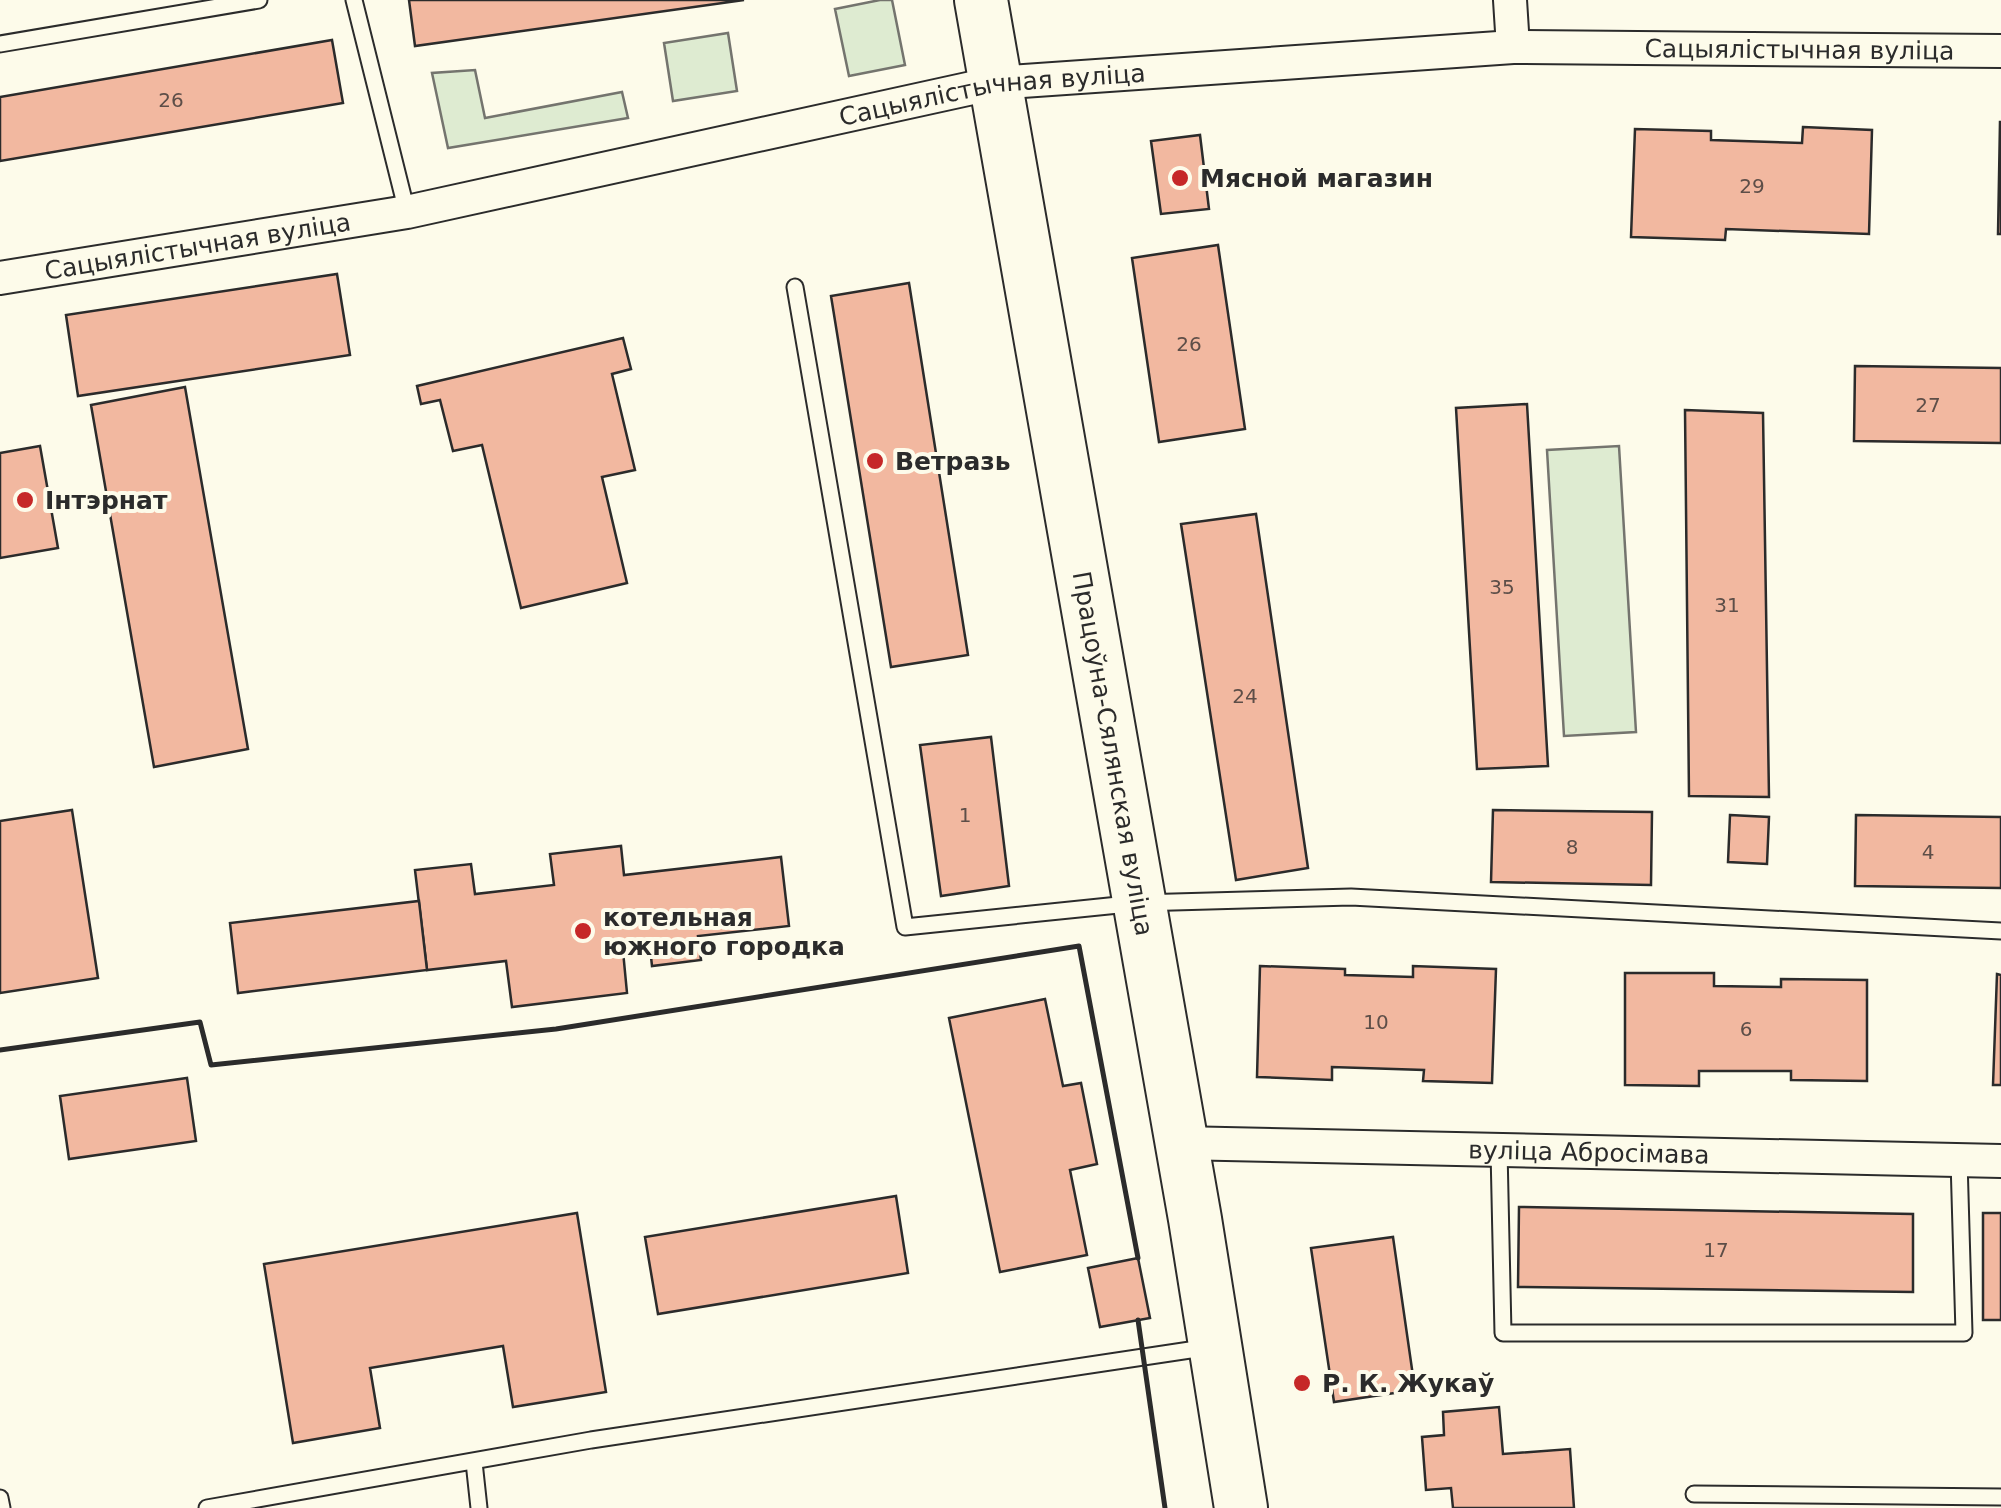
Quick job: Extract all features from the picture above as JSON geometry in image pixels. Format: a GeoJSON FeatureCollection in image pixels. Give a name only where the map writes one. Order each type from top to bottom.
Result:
{"type":"FeatureCollection","features":[{"type":"Feature","properties":{"kind":"main road","name":"Працоўна-Сялянская вуліца"},"geometry":{"type":"LineString","coordinates":[[980,0],[1195,1219],[1242,1508]]}},
{"type":"Feature","properties":{"kind":"street"},"geometry":{"type":"LineString","coordinates":[[1510,0],[1513,47]]}},
{"type":"Feature","properties":{"kind":"street","name":"Сацыялістычная вуліца"},"geometry":{"type":"LineString","coordinates":[[0,278],[406,212],[995,84],[1513,47],[2001,51]]}},
{"type":"Feature","properties":{"kind":"street","name":"вуліца Абросімава"},"geometry":{"type":"LineString","coordinates":[[1179,1143],[2001,1161]]}},
{"type":"Feature","properties":{"kind":"lane"},"geometry":{"type":"LineString","coordinates":[[0,44],[259,0]]}},
{"type":"Feature","properties":{"kind":"lane"},"geometry":{"type":"LineString","coordinates":[[354,0],[406,212]]}},
{"type":"Feature","properties":{"kind":"lane"},"geometry":{"type":"LineString","coordinates":[[795,287],[905,927],[1138,903],[1351,897],[2001,931]]}},
{"type":"Feature","properties":{"kind":"lane"},"geometry":{"type":"LineString","coordinates":[[1499,1150],[1503,1333],[1964,1334],[1959,1160]]}},
{"type":"Feature","properties":{"kind":"lane"},"geometry":{"type":"LineString","coordinates":[[207,1508],[591,1440],[1214,1346]]}},
{"type":"Feature","properties":{"kind":"lane"},"geometry":{"type":"LineString","coordinates":[[474,1462],[479,1508]]}},
{"type":"Feature","properties":{"kind":"lane"},"geometry":{"type":"LineString","coordinates":[[1694,1494],[2001,1497]]}},
{"type":"Feature","properties":{"kind":"lane"},"geometry":{"type":"LineString","coordinates":[[0,1498],[2,1508]]}},
{"type":"Feature","properties":{"kind":"green space"},"geometry":{"type":"Polygon","coordinates":[[[892,0],[905,65],[849,76],[835,9],[892,0]]]}},
{"type":"Feature","properties":{"kind":"green space"},"geometry":{"type":"Polygon","coordinates":[[[728,33],[737,91],[673,101],[664,43],[728,33]]]}},
{"type":"Feature","properties":{"kind":"green space"},"geometry":{"type":"Polygon","coordinates":[[[475,70],[485,118],[622,92],[628,118],[448,148],[432,73],[475,70]]]}},
{"type":"Feature","properties":{"kind":"green space"},"geometry":{"type":"Polygon","coordinates":[[[1619,446],[1636,732],[1564,736],[1547,450],[1619,446]]]}},
{"type":"Feature","properties":{"kind":"building"},"geometry":{"type":"Polygon","coordinates":[[[409,0],[744,0],[415,46],[409,0]]]}},
{"type":"Feature","properties":{"kind":"building"},"geometry":{"type":"Polygon","coordinates":[[[332,40],[343,103],[0,161],[0,97],[332,40]]]}},
{"type":"Feature","properties":{"kind":"building"},"geometry":{"type":"Polygon","coordinates":[[[2000,122],[2001,234],[1998,234],[2000,122]]]}},
{"type":"Feature","properties":{"kind":"building"},"geometry":{"type":"Polygon","coordinates":[[[1803,127],[1872,130],[1869,234],[1726,229],[1725,240],[1631,237],[1635,129],[1711,131],[1711,140],[1802,143],[1803,127]]]}},
{"type":"Feature","properties":{"kind":"building"},"geometry":{"type":"Polygon","coordinates":[[[1200,135],[1209,209],[1161,214],[1151,141],[1200,135]]]}},
{"type":"Feature","properties":{"kind":"building"},"geometry":{"type":"Polygon","coordinates":[[[1218,245],[1245,429],[1159,442],[1132,258],[1218,245]]]}},
{"type":"Feature","properties":{"kind":"building"},"geometry":{"type":"Polygon","coordinates":[[[337,274],[350,355],[78,396],[66,315],[337,274]]]}},
{"type":"Feature","properties":{"kind":"building"},"geometry":{"type":"Polygon","coordinates":[[[909,283],[968,655],[891,667],[831,296],[909,283]]]}},
{"type":"Feature","properties":{"kind":"building"},"geometry":{"type":"Polygon","coordinates":[[[623,338],[631,369],[612,374],[635,470],[602,477],[627,583],[521,608],[482,445],[453,451],[440,400],[421,404],[417,386],[623,338]]]}},
{"type":"Feature","properties":{"kind":"building"},"geometry":{"type":"Polygon","coordinates":[[[1855,366],[2001,368],[2001,443],[1854,441],[1855,366]]]}},
{"type":"Feature","properties":{"kind":"building"},"geometry":{"type":"Polygon","coordinates":[[[185,387],[248,749],[154,767],[91,405],[185,387]]]}},
{"type":"Feature","properties":{"kind":"building"},"geometry":{"type":"Polygon","coordinates":[[[1527,404],[1548,766],[1477,769],[1456,408],[1527,404]]]}},
{"type":"Feature","properties":{"kind":"building"},"geometry":{"type":"Polygon","coordinates":[[[1685,410],[1763,413],[1769,797],[1689,796],[1685,410]]]}},
{"type":"Feature","properties":{"kind":"building","name":"Інтэрнат"},"geometry":{"type":"Polygon","coordinates":[[[40,446],[58,548],[0,558],[0,453],[40,446]]]}},
{"type":"Feature","properties":{"kind":"building"},"geometry":{"type":"Polygon","coordinates":[[[1256,514],[1308,868],[1236,880],[1181,524],[1256,514]]]}},
{"type":"Feature","properties":{"kind":"building"},"geometry":{"type":"Polygon","coordinates":[[[991,737],[1009,886],[941,896],[920,745],[991,737]]]}},
{"type":"Feature","properties":{"kind":"building"},"geometry":{"type":"Polygon","coordinates":[[[72,810],[98,978],[0,993],[0,821],[72,810]]]}},
{"type":"Feature","properties":{"kind":"building"},"geometry":{"type":"Polygon","coordinates":[[[1493,810],[1652,812],[1651,885],[1491,882],[1493,810]]]}},
{"type":"Feature","properties":{"kind":"building"},"geometry":{"type":"Polygon","coordinates":[[[1730,815],[1769,817],[1767,864],[1728,862],[1730,815]]]}},
{"type":"Feature","properties":{"kind":"building"},"geometry":{"type":"Polygon","coordinates":[[[1856,815],[2001,817],[2001,888],[1855,886],[1856,815]]]}},
{"type":"Feature","properties":{"kind":"building","name":"котельная южного городка"},"geometry":{"type":"Polygon","coordinates":[[[621,846],[624,875],[781,857],[789,926],[698,936],[701,960],[652,966],[650,947],[623,951],[627,993],[512,1007],[506,961],[427,970],[415,870],[471,864],[475,894],[554,885],[550,854],[621,846]]]}},
{"type":"Feature","properties":{"kind":"building"},"geometry":{"type":"Polygon","coordinates":[[[419,901],[427,970],[238,993],[230,923],[419,901]]]}},
{"type":"Feature","properties":{"kind":"building"},"geometry":{"type":"Polygon","coordinates":[[[1260,966],[1345,969],[1345,975],[1413,977],[1413,966],[1496,969],[1492,1083],[1423,1081],[1424,1070],[1332,1067],[1332,1080],[1257,1077],[1260,966]]]}},
{"type":"Feature","properties":{"kind":"building"},"geometry":{"type":"Polygon","coordinates":[[[1625,973],[1714,973],[1714,986],[1781,987],[1781,979],[1867,980],[1867,1081],[1791,1080],[1791,1071],[1699,1071],[1699,1086],[1625,1085],[1625,973]]]}},
{"type":"Feature","properties":{"kind":"building"},"geometry":{"type":"Polygon","coordinates":[[[1997,974],[2001,975],[2001,1085],[1993,1085],[1997,974]]]}},
{"type":"Feature","properties":{"kind":"building"},"geometry":{"type":"Polygon","coordinates":[[[1045,999],[1063,1086],[1081,1083],[1097,1164],[1070,1170],[1087,1255],[1000,1272],[949,1018],[1045,999]]]}},
{"type":"Feature","properties":{"kind":"building"},"geometry":{"type":"Polygon","coordinates":[[[187,1078],[196,1141],[69,1159],[60,1096],[187,1078]]]}},
{"type":"Feature","properties":{"kind":"building"},"geometry":{"type":"Polygon","coordinates":[[[896,1196],[908,1273],[658,1314],[645,1237],[896,1196]]]}},
{"type":"Feature","properties":{"kind":"building"},"geometry":{"type":"Polygon","coordinates":[[[1519,1207],[1913,1214],[1913,1292],[1518,1287],[1519,1207]]]}},
{"type":"Feature","properties":{"kind":"building"},"geometry":{"type":"Polygon","coordinates":[[[577,1213],[606,1392],[513,1407],[503,1346],[370,1368],[380,1428],[293,1443],[264,1264],[577,1213]]]}},
{"type":"Feature","properties":{"kind":"building"},"geometry":{"type":"Polygon","coordinates":[[[1983,1213],[2001,1213],[2001,1320],[1983,1320],[1983,1213]]]}},
{"type":"Feature","properties":{"kind":"building"},"geometry":{"type":"Polygon","coordinates":[[[1393,1237],[1415,1390],[1334,1402],[1311,1248],[1393,1237]]]}},
{"type":"Feature","properties":{"kind":"building"},"geometry":{"type":"Polygon","coordinates":[[[1138,1258],[1150,1318],[1100,1327],[1088,1268],[1138,1258]]]}},
{"type":"Feature","properties":{"kind":"building"},"geometry":{"type":"Polygon","coordinates":[[[1499,1407],[1503,1454],[1570,1449],[1574,1508],[1453,1508],[1451,1488],[1426,1490],[1422,1437],[1444,1435],[1443,1412],[1499,1407]]]}},
{"type":"Feature","properties":{"kind":"wall"},"geometry":{"type":"LineString","coordinates":[[0,1050],[200,1022],[211,1065],[556,1029],[1079,946],[1138,1258]]}},
{"type":"Feature","properties":{"kind":"wall"},"geometry":{"type":"LineString","coordinates":[[1138,1320],[1165,1508]]}},
{"type":"Feature","properties":{"kind":"place","name":"Мясной магазин"},"geometry":{"type":"Point","coordinates":[1180,178]}},
{"type":"Feature","properties":{"kind":"place","name":"Ветразь"},"geometry":{"type":"Point","coordinates":[875,461]}},
{"type":"Feature","properties":{"kind":"place","name":"Інтэрнат"},"geometry":{"type":"Point","coordinates":[25,500]}},
{"type":"Feature","properties":{"kind":"place","name":"котельная южного городка"},"geometry":{"type":"Point","coordinates":[583,931]}},
{"type":"Feature","properties":{"kind":"place","name":"Р. К. Жукаў"},"geometry":{"type":"Point","coordinates":[1302,1383]}}]}
